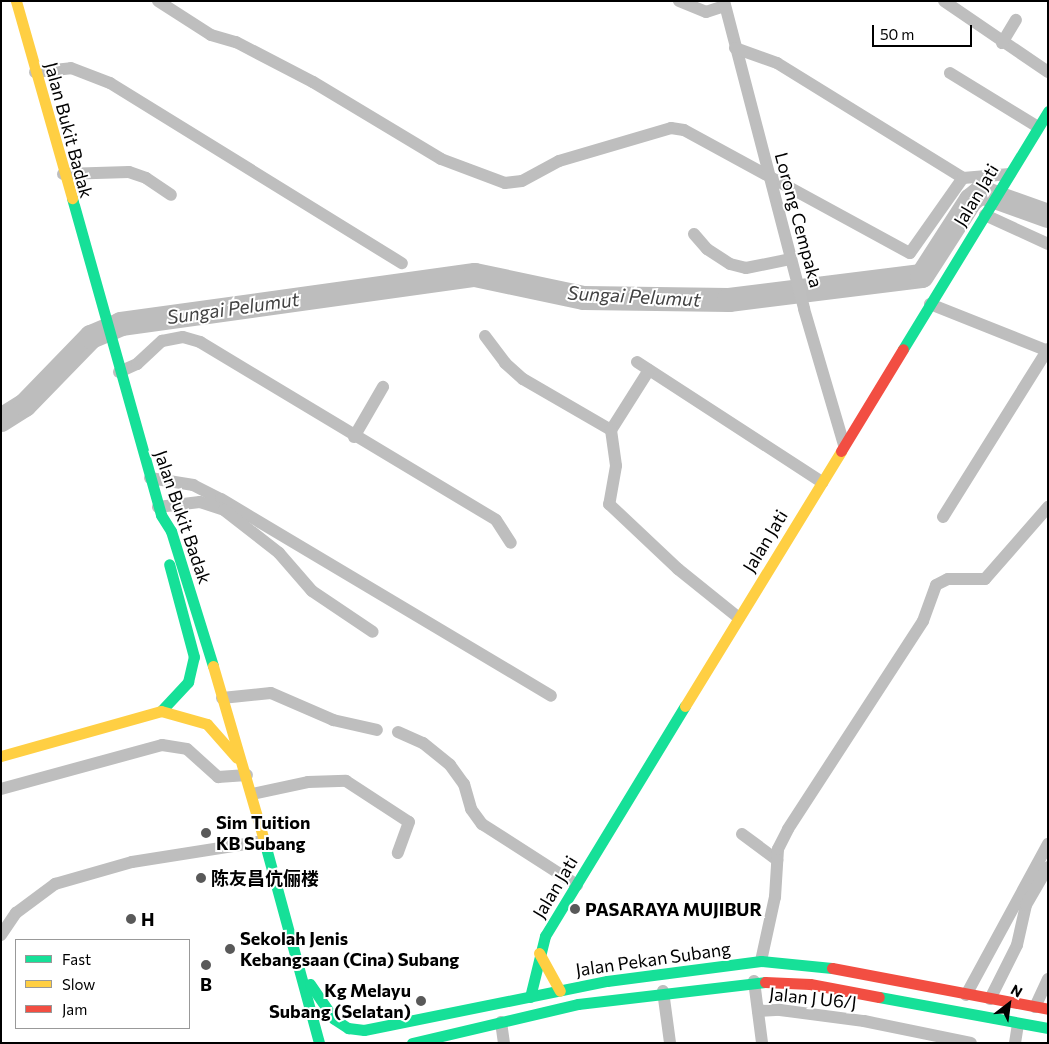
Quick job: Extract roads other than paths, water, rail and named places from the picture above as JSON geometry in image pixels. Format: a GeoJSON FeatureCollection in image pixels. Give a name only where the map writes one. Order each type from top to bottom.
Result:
{"type":"FeatureCollection","features":[{"type":"Feature","properties":{"kind":"main road","name":"Jalan Bukit Badak"},"geometry":{"type":"LineString","coordinates":[[16,1],[63,174],[150,478],[160,511],[171,531],[247,773],[319,1043]]}},
{"type":"Feature","properties":{"kind":"main road","name":"Jalan Jati"},"geometry":{"type":"LineString","coordinates":[[530,997],[539,954],[577,885],[1048,111]]}},
{"type":"Feature","properties":{"kind":"main road"},"geometry":{"type":"LineString","coordinates":[[160,511],[160,531],[194,657],[188,682],[161,712]]}},
{"type":"Feature","properties":{"kind":"main road"},"geometry":{"type":"LineString","coordinates":[[1,756],[161,712],[207,724],[220,734],[247,773]]}},
{"type":"Feature","properties":{"kind":"main road"},"geometry":{"type":"LineString","coordinates":[[539,954],[560,991]]}},
{"type":"Feature","properties":{"kind":"main road","name":"Jalan Pekan Subang"},"geometry":{"type":"LineString","coordinates":[[297,964],[307,972],[322,1006],[348,1028],[383,1028],[560,991],[761,961],[814,965],[1042,1008]]}},
{"type":"Feature","properties":{"kind":"main road","name":"Jalan Pekan Subang"},"geometry":{"type":"LineString","coordinates":[[412,1043],[578,1004],[754,981],[810,984],[1018,1025],[1048,1028]]}},
{"type":"Feature","properties":{"kind":"main road"},"geometry":{"type":"LineString","coordinates":[[304,1043],[313,1020]]}},
{"type":"Feature","properties":{"kind":"main road"},"geometry":{"type":"LineString","coordinates":[[444,1043],[461,1030]]}},
{"type":"Feature","properties":{"kind":"street"},"geometry":{"type":"LineString","coordinates":[[158,1],[211,35],[236,42],[313,82],[441,159],[505,182],[522,181],[560,161],[671,128],[684,130],[910,253],[963,178]]}},
{"type":"Feature","properties":{"kind":"street"},"geometry":{"type":"LineString","coordinates":[[679,1],[706,12],[725,4]]}},
{"type":"Feature","properties":{"kind":"street"},"geometry":{"type":"LineString","coordinates":[[944,1],[1002,43],[1048,72]]}},
{"type":"Feature","properties":{"kind":"street","name":"Lorong Cempaka"},"geometry":{"type":"LineString","coordinates":[[725,4],[797,285],[844,445]]}},
{"type":"Feature","properties":{"kind":"street"},"geometry":{"type":"LineString","coordinates":[[1002,43],[1016,20]]}},
{"type":"Feature","properties":{"kind":"street"},"geometry":{"type":"LineString","coordinates":[[735,48],[777,63],[963,178],[1010,174]]}},
{"type":"Feature","properties":{"kind":"street"},"geometry":{"type":"LineString","coordinates":[[35,72],[71,68],[110,83],[402,263]]}},
{"type":"Feature","properties":{"kind":"street"},"geometry":{"type":"LineString","coordinates":[[950,73],[1038,127]]}},
{"type":"Feature","properties":{"kind":"street"},"geometry":{"type":"LineString","coordinates":[[63,174],[129,172],[146,178],[171,195]]}},
{"type":"Feature","properties":{"kind":"street"},"geometry":{"type":"LineString","coordinates":[[986,213],[1048,244]]}},
{"type":"Feature","properties":{"kind":"street"},"geometry":{"type":"LineString","coordinates":[[694,234],[707,249],[730,264],[746,268],[791,259]]}},
{"type":"Feature","properties":{"kind":"street"},"geometry":{"type":"LineString","coordinates":[[930,304],[1047,350],[943,517]]}},
{"type":"Feature","properties":{"kind":"street"},"geometry":{"type":"LineString","coordinates":[[485,336],[505,363],[523,379],[612,430]]}},
{"type":"Feature","properties":{"kind":"street"},"geometry":{"type":"LineString","coordinates":[[119,372],[137,364],[162,341],[190,339],[496,520],[511,543]]}},
{"type":"Feature","properties":{"kind":"street"},"geometry":{"type":"LineString","coordinates":[[637,362],[822,482]]}},
{"type":"Feature","properties":{"kind":"street"},"geometry":{"type":"LineString","coordinates":[[649,370],[612,430],[616,466],[609,495],[612,509],[739,618]]}},
{"type":"Feature","properties":{"kind":"street"},"geometry":{"type":"LineString","coordinates":[[354,437],[384,387]]}},
{"type":"Feature","properties":{"kind":"street"},"geometry":{"type":"LineString","coordinates":[[150,478],[193,485],[221,499],[551,696]]}},
{"type":"Feature","properties":{"kind":"street"},"geometry":{"type":"LineString","coordinates":[[160,511],[200,502],[224,510],[279,553],[312,591],[373,632]]}},
{"type":"Feature","properties":{"kind":"street"},"geometry":{"type":"LineString","coordinates":[[761,961],[775,897],[777,860],[804,800],[833,765],[923,621],[936,586],[948,579],[985,579],[1048,507]]}},
{"type":"Feature","properties":{"kind":"street"},"geometry":{"type":"LineString","coordinates":[[222,698],[271,693],[333,720],[377,730]]}},
{"type":"Feature","properties":{"kind":"street"},"geometry":{"type":"LineString","coordinates":[[398,732],[423,743],[450,765],[464,784],[473,812],[482,824],[577,885]]}},
{"type":"Feature","properties":{"kind":"street"},"geometry":{"type":"LineString","coordinates":[[1,789],[162,745],[187,749],[218,777],[247,773]]}},
{"type":"Feature","properties":{"kind":"street"},"geometry":{"type":"LineString","coordinates":[[252,794],[308,782],[346,781],[409,822],[398,853]]}},
{"type":"Feature","properties":{"kind":"street"},"geometry":{"type":"LineString","coordinates":[[742,834],[777,860]]}},
{"type":"Feature","properties":{"kind":"street"},"geometry":{"type":"LineString","coordinates":[[1,935],[16,914],[55,884],[132,862],[264,841]]}},
{"type":"Feature","properties":{"kind":"street"},"geometry":{"type":"LineString","coordinates":[[966,995],[1048,844]]}},
{"type":"Feature","properties":{"kind":"street"},"geometry":{"type":"LineString","coordinates":[[990,999],[1016,946],[1026,905],[1048,867]]}},
{"type":"Feature","properties":{"kind":"street"},"geometry":{"type":"LineString","coordinates":[[1042,1008],[1048,979]]}},
{"type":"Feature","properties":{"kind":"street"},"geometry":{"type":"LineString","coordinates":[[754,981],[762,1043]]}},
{"type":"Feature","properties":{"kind":"street"},"geometry":{"type":"LineString","coordinates":[[663,992],[670,1043]]}},
{"type":"Feature","properties":{"kind":"street","name":"Jalan J U6/J"},"geometry":{"type":"LineString","coordinates":[[758,1010],[864,1021],[929,1039],[971,1043]]}},
{"type":"Feature","properties":{"kind":"street"},"geometry":{"type":"LineString","coordinates":[[502,1022],[504,1043]]}},
{"type":"Feature","properties":{"kind":"street"},"geometry":{"type":"LineString","coordinates":[[1015,1043],[1018,1025]]}},
{"type":"Feature","properties":{"kind":"waterway","name":"Sungai Pelumut"},"geometry":{"type":"LineString","coordinates":[[1,420],[25,405],[91,337],[121,324],[475,275],[584,298],[729,300],[922,276],[971,200],[981,192],[1048,216]]}},
{"type":"Feature","properties":{"kind":"place","name":"Sim Tuition KB Subang"},"geometry":{"type":"Point","coordinates":[206,833]}},
{"type":"Feature","properties":{"kind":"place","name":"陈友昌伉俪楼"},"geometry":{"type":"Point","coordinates":[201,878]}},
{"type":"Feature","properties":{"kind":"place","name":"PASARAYA MUJIBUR"},"geometry":{"type":"Point","coordinates":[575,909]}},
{"type":"Feature","properties":{"kind":"place","name":"H"},"geometry":{"type":"Point","coordinates":[131,919]}},
{"type":"Feature","properties":{"kind":"place","name":"Sekolah Jenis Kebangsaan (Cina) Subang"},"geometry":{"type":"Point","coordinates":[230,949]}},
{"type":"Feature","properties":{"kind":"place","name":"B"},"geometry":{"type":"Point","coordinates":[206,965]}},
{"type":"Feature","properties":{"kind":"place","name":"Kg Melayu Subang (Selatan)"},"geometry":{"type":"Point","coordinates":[421,1001]}}]}
